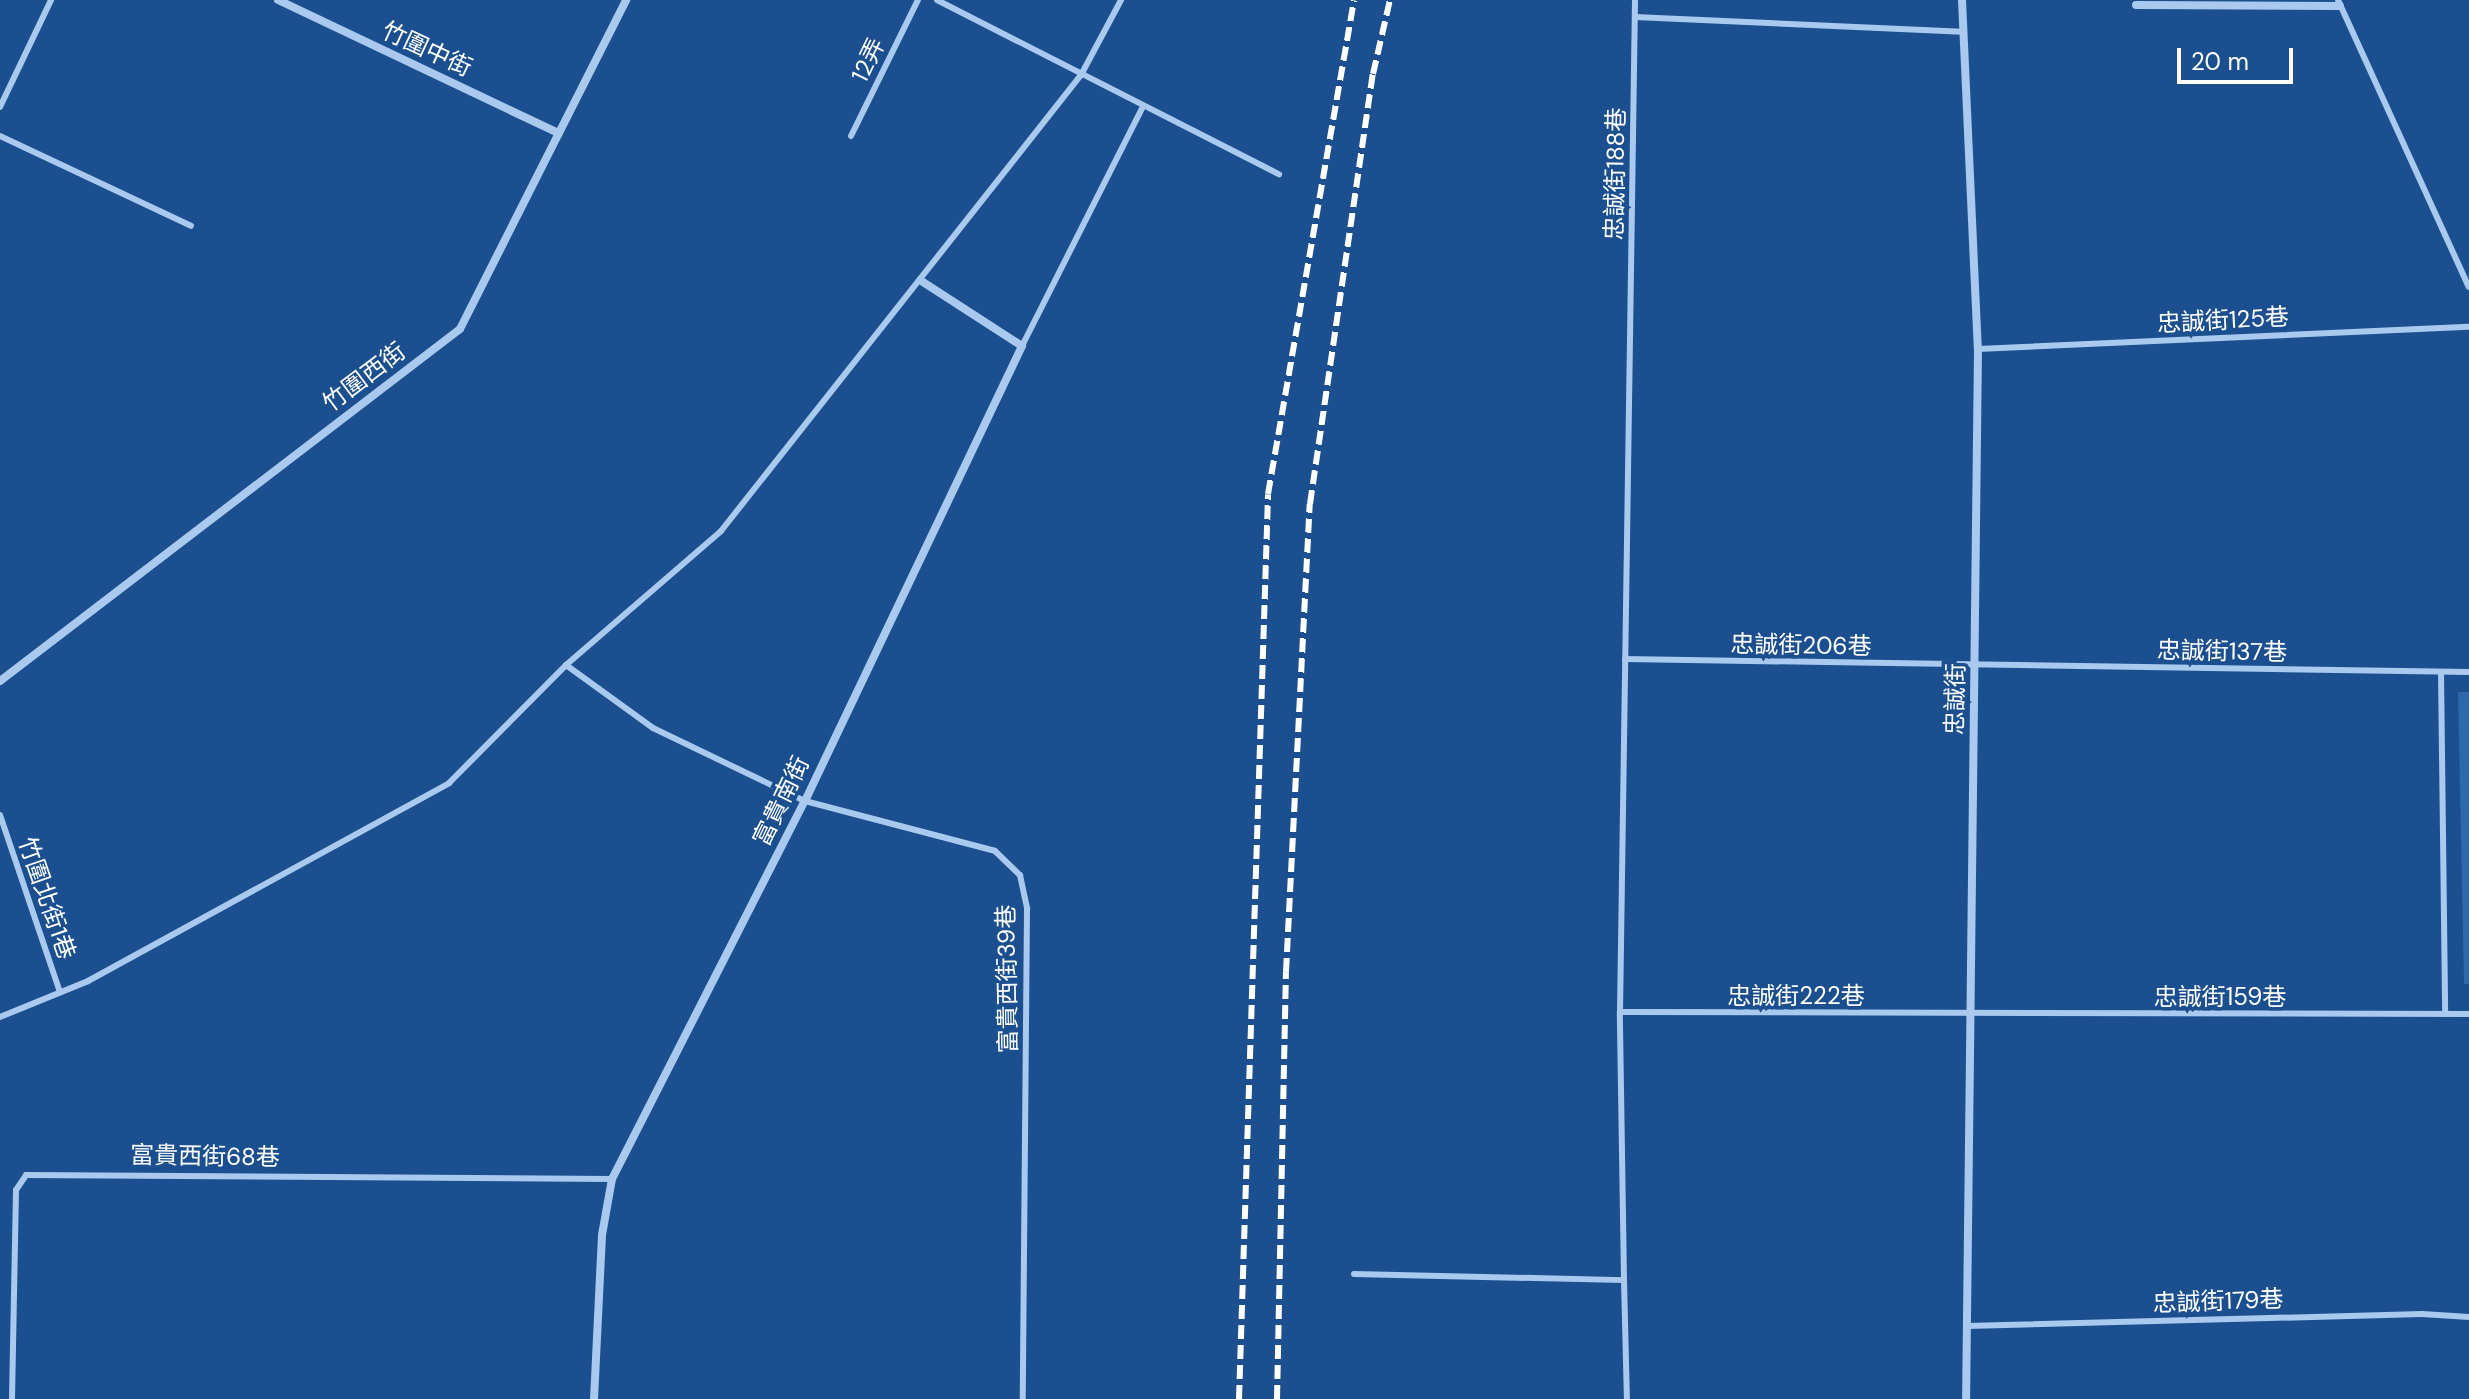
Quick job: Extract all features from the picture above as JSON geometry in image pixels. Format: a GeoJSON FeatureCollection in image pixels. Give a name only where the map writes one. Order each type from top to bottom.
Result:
{"type":"FeatureCollection","features":[{"type":"Feature","properties":{"kind":"street","name":"竹圍中街"},"geometry":{"type":"LineString","coordinates":[[278,0],[558,133]]}},
{"type":"Feature","properties":{"kind":"street","name":"竹圍西街"},"geometry":{"type":"LineString","coordinates":[[0,681],[460,329],[626,0]]}},
{"type":"Feature","properties":{"kind":"street","name":"忠誠街"},"geometry":{"type":"LineString","coordinates":[[1962,0],[1978,349],[1966,1399]]}},
{"type":"Feature","properties":{"kind":"street"},"geometry":{"type":"LineString","coordinates":[[2136,5],[2339,3]]}},
{"type":"Feature","properties":{"kind":"street"},"geometry":{"type":"LineString","coordinates":[[920,280],[1022,346]]}},
{"type":"Feature","properties":{"kind":"street","name":"富貴南街"},"geometry":{"type":"LineString","coordinates":[[594,1399],[602,1235],[612,1179],[805,801],[1022,346]]}},
{"type":"Feature","properties":{"kind":"lane"},"geometry":{"type":"LineString","coordinates":[[0,107],[51,0]]}},
{"type":"Feature","properties":{"kind":"lane","name":"12弄"},"geometry":{"type":"LineString","coordinates":[[851,136],[918,0]]}},
{"type":"Feature","properties":{"kind":"lane"},"geometry":{"type":"LineString","coordinates":[[937,0],[1279,174]]}},
{"type":"Feature","properties":{"kind":"lane"},"geometry":{"type":"LineString","coordinates":[[0,1017],[60,992],[449,783],[566,665],[721,531],[1081,75],[1121,0]]}},
{"type":"Feature","properties":{"kind":"lane","name":"忠誠街188巷"},"geometry":{"type":"LineString","coordinates":[[1627,1399],[1620,1012],[1635,0]]}},
{"type":"Feature","properties":{"kind":"lane"},"geometry":{"type":"LineString","coordinates":[[2339,3],[2469,287]]}},
{"type":"Feature","properties":{"kind":"lane"},"geometry":{"type":"LineString","coordinates":[[1635,17],[1962,32]]}},
{"type":"Feature","properties":{"kind":"lane"},"geometry":{"type":"LineString","coordinates":[[1022,346],[1143,106]]}},
{"type":"Feature","properties":{"kind":"lane"},"geometry":{"type":"LineString","coordinates":[[0,136],[191,226]]}},
{"type":"Feature","properties":{"kind":"lane","name":"忠誠街125巷"},"geometry":{"type":"LineString","coordinates":[[1978,349],[2469,327]]}},
{"type":"Feature","properties":{"kind":"lane","name":"忠誠街206巷"},"geometry":{"type":"LineString","coordinates":[[1625,659],[1975,666]]}},
{"type":"Feature","properties":{"kind":"lane","name":"富貴西街39巷"},"geometry":{"type":"LineString","coordinates":[[566,665],[653,728],[805,801],[995,851],[1020,875],[1027,909],[1023,1399]]}},
{"type":"Feature","properties":{"kind":"lane","name":"忠誠街137巷"},"geometry":{"type":"LineString","coordinates":[[1975,666],[2469,672]]}},
{"type":"Feature","properties":{"kind":"lane"},"geometry":{"type":"LineString","coordinates":[[2441,672],[2445,1014]]}},
{"type":"Feature","properties":{"kind":"lane","name":"竹圍北街1巷"},"geometry":{"type":"LineString","coordinates":[[0,815],[60,992]]}},
{"type":"Feature","properties":{"kind":"lane","name":"忠誠街222巷"},"geometry":{"type":"LineString","coordinates":[[1620,1012],[1971,1015]]}},
{"type":"Feature","properties":{"kind":"lane","name":"忠誠街159巷"},"geometry":{"type":"LineString","coordinates":[[1971,1015],[2469,1014]]}},
{"type":"Feature","properties":{"kind":"lane","name":"富貴西街68巷"},"geometry":{"type":"LineString","coordinates":[[12,1399],[16,1190],[26,1175],[612,1179]]}},
{"type":"Feature","properties":{"kind":"lane"},"geometry":{"type":"LineString","coordinates":[[1354,1274],[1624,1280]]}},
{"type":"Feature","properties":{"kind":"lane","name":"忠誠街179巷"},"geometry":{"type":"LineString","coordinates":[[1967,1326],[2422,1314],[2469,1317]]}},
{"type":"Feature","properties":{"kind":"shaded area"},"geometry":{"type":"Polygon","coordinates":[[[2458,692],[2469,692],[2469,984],[2464,984],[2458,692]]]}},
{"type":"Feature","properties":{"kind":"railway"},"geometry":{"type":"LineString","coordinates":[[1239,1399],[1268,494],[1354,0]]}},
{"type":"Feature","properties":{"kind":"railway"},"geometry":{"type":"LineString","coordinates":[[1277,1399],[1286,972],[1310,504],[1373,74],[1390,0]]}}]}
